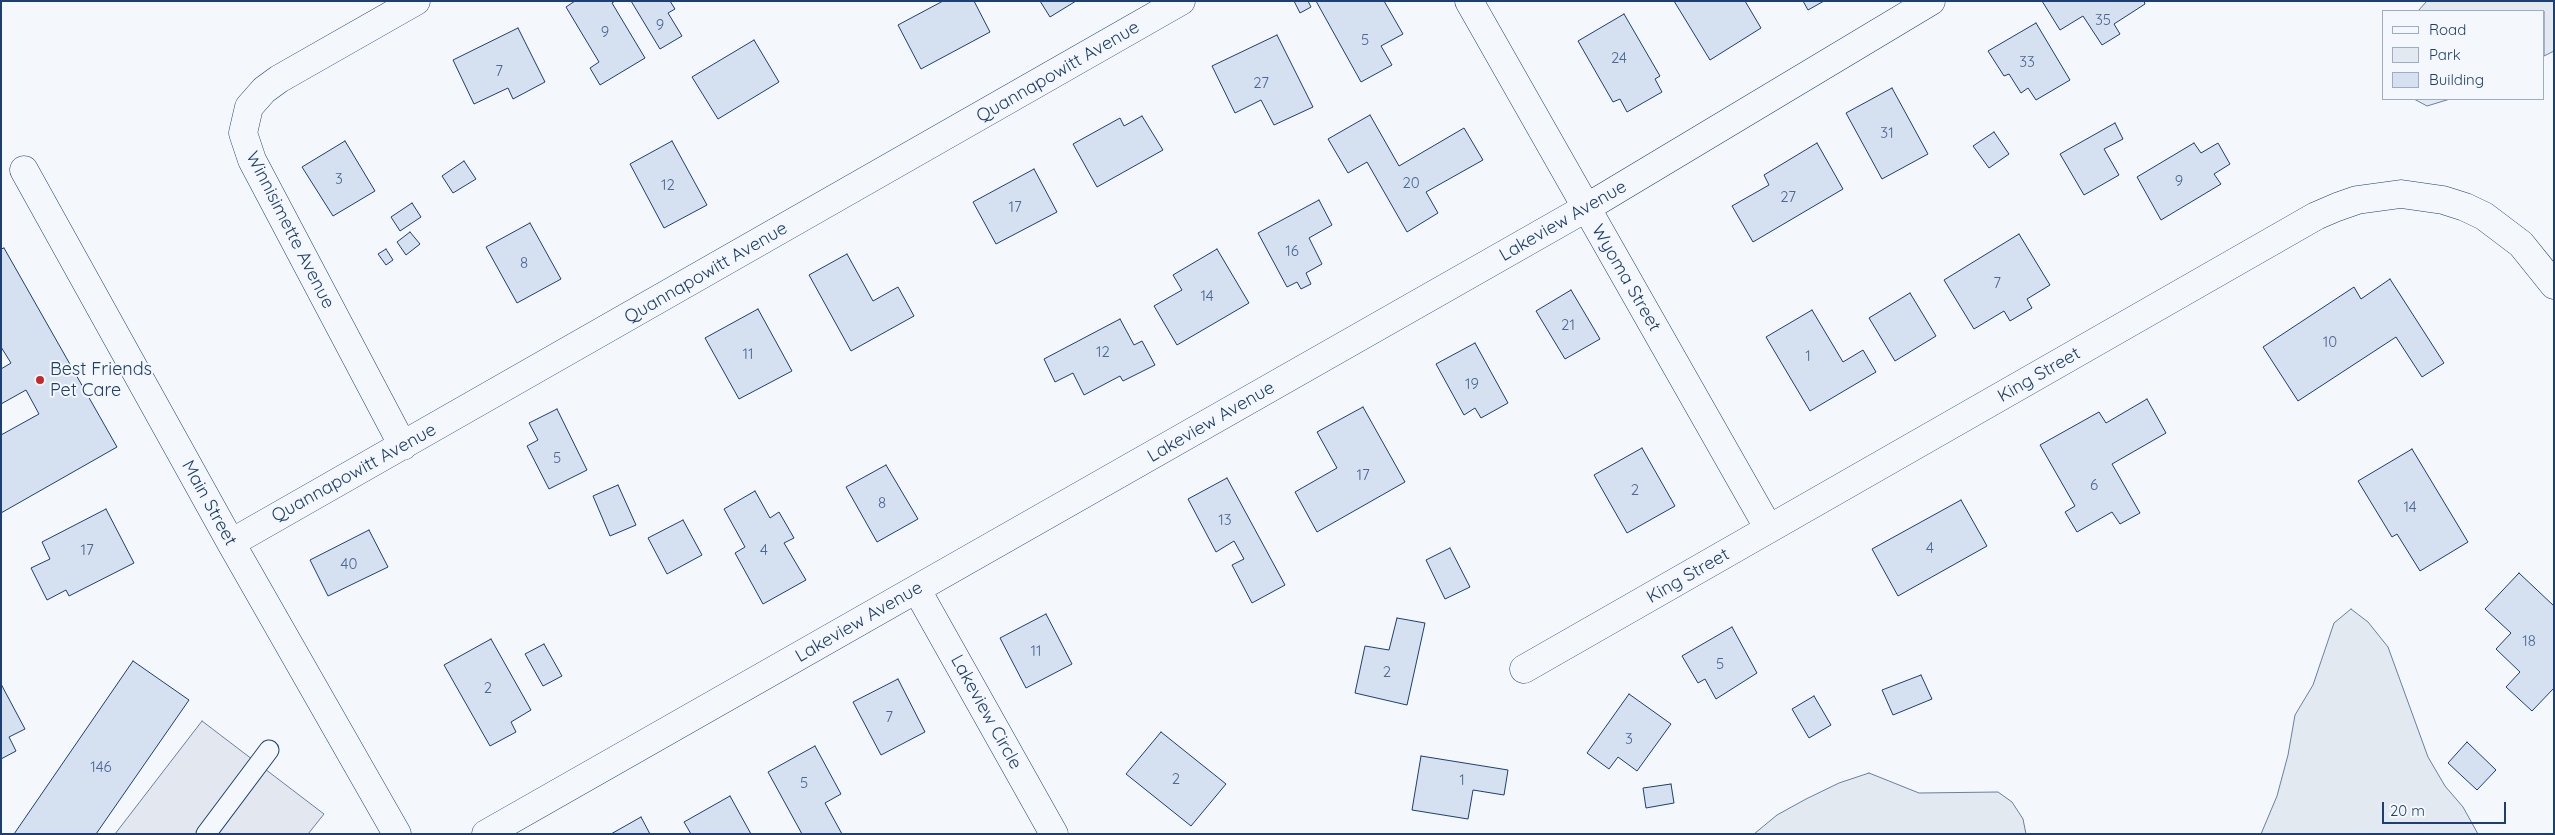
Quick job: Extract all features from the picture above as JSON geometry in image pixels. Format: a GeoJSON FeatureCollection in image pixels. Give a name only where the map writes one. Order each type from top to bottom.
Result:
{"type":"FeatureCollection","features":[{"type":"Feature","properties":{"kind":"street","name":"Winnisimette Avenue"},"geometry":{"type":"LineString","coordinates":[[403,446],[252,160],[243,133],[249,107],[264,90],[279,79],[416,1]]}},
{"type":"Feature","properties":{"kind":"street","name":"Quannapowitt Avenue"},"geometry":{"type":"LineString","coordinates":[[231,543],[1181,1]]}},
{"type":"Feature","properties":{"kind":"street","name":"Wyoma Street"},"geometry":{"type":"LineString","coordinates":[[1469,1],[1769,529]]}},
{"type":"Feature","properties":{"kind":"street","name":"Lakeview Avenue"},"geometry":{"type":"LineString","coordinates":[[486,834],[1586,208],[1931,1]]}},
{"type":"Feature","properties":{"kind":"street","name":"Main Street"},"geometry":{"type":"LineString","coordinates":[[24,170],[231,543],[397,834]]}},
{"type":"Feature","properties":{"kind":"street","name":"King Street"},"geometry":{"type":"LineString","coordinates":[[1524,669],[2316,216],[2337,207],[2357,200],[2401,194],[2443,200],[2465,207],[2484,216],[2521,244],[2554,285]]}},
{"type":"Feature","properties":{"kind":"street","name":"Lakeview Circle"},"geometry":{"type":"LineString","coordinates":[[917,590],[1054,834]]}},
{"type":"Feature","properties":{"kind":"lane"},"geometry":{"type":"LineString","coordinates":[[206,834],[269,750]]}},
{"type":"Feature","properties":{"kind":"green space"},"geometry":{"type":"Polygon","coordinates":[[[2427,1],[2554,1],[2554,51],[2545,56],[2545,10],[2419,10],[2427,1]]]}},
{"type":"Feature","properties":{"kind":"green space"},"geometry":{"type":"Polygon","coordinates":[[[2416,100],[2447,100],[2427,106],[2416,100]]]}},
{"type":"Feature","properties":{"kind":"green space"},"geometry":{"type":"Polygon","coordinates":[[[2351,609],[2368,622],[2388,647],[2428,757],[2445,786],[2463,807],[2478,834],[2261,834],[2277,796],[2288,755],[2295,715],[2313,685],[2334,623],[2351,609]]]}},
{"type":"Feature","properties":{"kind":"green space"},"geometry":{"type":"Polygon","coordinates":[[[1869,773],[1919,793],[1998,792],[2012,802],[2023,819],[2026,834],[1754,834],[1777,815],[1806,799],[1839,783],[1869,773]]]}},
{"type":"Feature","properties":{"kind":"shaded area"},"geometry":{"type":"Polygon","coordinates":[[[202,721],[324,814],[308,834],[115,834],[202,721]]]}},
{"type":"Feature","properties":{"kind":"building"},"geometry":{"type":"Polygon","coordinates":[[[575,1],[615,1],[612,3],[645,58],[600,85],[590,68],[599,62],[566,7],[575,1]]]}},
{"type":"Feature","properties":{"kind":"building"},"geometry":{"type":"Polygon","coordinates":[[[631,1],[670,1],[675,9],[668,13],[682,36],[660,49],[631,1]]]}},
{"type":"Feature","properties":{"kind":"building"},"geometry":{"type":"Polygon","coordinates":[[[943,1],[974,1],[990,32],[921,69],[898,25],[943,1]]]}},
{"type":"Feature","properties":{"kind":"building"},"geometry":{"type":"Polygon","coordinates":[[[1040,1],[1076,1],[1050,17],[1040,1]]]}},
{"type":"Feature","properties":{"kind":"building"},"geometry":{"type":"Polygon","coordinates":[[[1294,1],[1308,1],[1311,7],[1300,13],[1294,1]]]}},
{"type":"Feature","properties":{"kind":"building"},"geometry":{"type":"Polygon","coordinates":[[[1316,1],[1384,1],[1403,34],[1381,46],[1392,65],[1361,82],[1316,1]]]}},
{"type":"Feature","properties":{"kind":"building"},"geometry":{"type":"Polygon","coordinates":[[[1674,1],[1745,1],[1761,28],[1710,60],[1674,1]]]}},
{"type":"Feature","properties":{"kind":"building"},"geometry":{"type":"Polygon","coordinates":[[[1803,1],[1824,1],[1808,10],[1803,1]]]}},
{"type":"Feature","properties":{"kind":"building"},"geometry":{"type":"Polygon","coordinates":[[[2042,1],[2144,1],[2145,4],[2114,24],[2120,34],[2102,45],[2083,16],[2060,30],[2042,1]]]}},
{"type":"Feature","properties":{"kind":"building"},"geometry":{"type":"Polygon","coordinates":[[[1624,14],[1660,76],[1655,79],[1662,92],[1627,112],[1620,99],[1613,102],[1578,41],[1624,14]]]}},
{"type":"Feature","properties":{"kind":"building"},"geometry":{"type":"Polygon","coordinates":[[[2036,23],[2070,80],[2036,100],[2028,88],[2021,93],[2009,74],[2004,76],[1988,51],[2036,23]]]}},
{"type":"Feature","properties":{"kind":"building"},"geometry":{"type":"Polygon","coordinates":[[[518,28],[545,82],[513,99],[508,88],[474,104],[453,60],[518,28]]]}},
{"type":"Feature","properties":{"kind":"building"},"geometry":{"type":"Polygon","coordinates":[[[1277,35],[1313,107],[1274,125],[1261,100],[1235,113],[1212,66],[1277,35]]]}},
{"type":"Feature","properties":{"kind":"building"},"geometry":{"type":"Polygon","coordinates":[[[754,40],[779,82],[718,119],[692,77],[754,40]]]}},
{"type":"Feature","properties":{"kind":"building"},"geometry":{"type":"Polygon","coordinates":[[[1892,88],[1928,154],[1882,179],[1846,113],[1892,88]]]}},
{"type":"Feature","properties":{"kind":"building"},"geometry":{"type":"Polygon","coordinates":[[[1370,115],[1399,166],[1464,128],[1483,160],[1426,192],[1438,213],[1407,232],[1367,162],[1348,173],[1328,139],[1370,115]]]}},
{"type":"Feature","properties":{"kind":"building"},"geometry":{"type":"Polygon","coordinates":[[[1142,116],[1163,150],[1097,187],[1073,144],[1120,118],[1124,126],[1142,116]]]}},
{"type":"Feature","properties":{"kind":"building"},"geometry":{"type":"Polygon","coordinates":[[[2115,123],[2123,139],[2104,149],[2119,175],[2084,195],[2060,154],[2115,123]]]}},
{"type":"Feature","properties":{"kind":"building"},"geometry":{"type":"Polygon","coordinates":[[[1994,132],[2009,154],[1989,168],[1973,146],[1994,132]]]}},
{"type":"Feature","properties":{"kind":"building"},"geometry":{"type":"Polygon","coordinates":[[[345,141],[375,191],[333,216],[302,167],[345,141]]]}},
{"type":"Feature","properties":{"kind":"building"},"geometry":{"type":"Polygon","coordinates":[[[672,141],[707,205],[664,228],[630,164],[672,141]]]}},
{"type":"Feature","properties":{"kind":"building"},"geometry":{"type":"Polygon","coordinates":[[[1817,143],[1843,189],[1753,242],[1732,206],[1769,185],[1764,175],[1817,143]]]}},
{"type":"Feature","properties":{"kind":"building"},"geometry":{"type":"Polygon","coordinates":[[[2194,143],[2201,153],[2218,143],[2230,164],[2214,174],[2221,184],[2161,220],[2137,177],[2194,143]]]}},
{"type":"Feature","properties":{"kind":"building"},"geometry":{"type":"Polygon","coordinates":[[[464,161],[476,179],[453,193],[442,176],[464,161]]]}},
{"type":"Feature","properties":{"kind":"building"},"geometry":{"type":"Polygon","coordinates":[[[1034,169],[1057,212],[996,244],[973,202],[1034,169]]]}},
{"type":"Feature","properties":{"kind":"building"},"geometry":{"type":"Polygon","coordinates":[[[1319,200],[1332,225],[1309,238],[1322,264],[1306,273],[1311,284],[1301,289],[1297,282],[1287,287],[1258,233],[1319,200]]]}},
{"type":"Feature","properties":{"kind":"building"},"geometry":{"type":"Polygon","coordinates":[[[412,203],[421,217],[400,231],[391,217],[412,203]]]}},
{"type":"Feature","properties":{"kind":"building"},"geometry":{"type":"Polygon","coordinates":[[[530,223],[561,279],[517,303],[486,247],[530,223]]]}},
{"type":"Feature","properties":{"kind":"building"},"geometry":{"type":"Polygon","coordinates":[[[410,232],[420,244],[406,255],[397,242],[410,232]]]}},
{"type":"Feature","properties":{"kind":"building"},"geometry":{"type":"Polygon","coordinates":[[[2019,234],[2050,285],[2027,299],[2032,308],[2010,321],[2004,311],[1974,329],[1944,280],[2019,234]]]}},
{"type":"Feature","properties":{"kind":"building","name":"Best Friends Pet Care"},"geometry":{"type":"Polygon","coordinates":[[[4,248],[117,447],[1,513],[1,435],[39,414],[26,390],[1,404],[1,369],[11,363],[1,347],[1,249],[4,248]]]}},
{"type":"Feature","properties":{"kind":"building"},"geometry":{"type":"Polygon","coordinates":[[[386,249],[393,260],[386,265],[378,254],[386,249]]]}},
{"type":"Feature","properties":{"kind":"building"},"geometry":{"type":"Polygon","coordinates":[[[1217,249],[1249,303],[1177,345],[1154,306],[1182,290],[1173,275],[1217,249]]]}},
{"type":"Feature","properties":{"kind":"building"},"geometry":{"type":"Polygon","coordinates":[[[847,254],[873,301],[898,287],[914,316],[851,351],[809,275],[847,254]]]}},
{"type":"Feature","properties":{"kind":"building"},"geometry":{"type":"Polygon","coordinates":[[[2390,279],[2444,363],[2422,377],[2396,337],[2298,401],[2263,347],[2354,287],[2361,299],[2390,279]]]}},
{"type":"Feature","properties":{"kind":"building"},"geometry":{"type":"Polygon","coordinates":[[[1571,290],[1600,339],[1565,359],[1536,311],[1571,290]]]}},
{"type":"Feature","properties":{"kind":"building"},"geometry":{"type":"Polygon","coordinates":[[[1910,293],[1936,336],[1895,361],[1869,318],[1910,293]]]}},
{"type":"Feature","properties":{"kind":"building"},"geometry":{"type":"Polygon","coordinates":[[[758,309],[792,371],[739,399],[705,338],[758,309]]]}},
{"type":"Feature","properties":{"kind":"building"},"geometry":{"type":"Polygon","coordinates":[[[1812,310],[1843,362],[1863,350],[1876,372],[1810,411],[1766,337],[1812,310]]]}},
{"type":"Feature","properties":{"kind":"building"},"geometry":{"type":"Polygon","coordinates":[[[1120,319],[1134,345],[1142,341],[1155,365],[1123,381],[1120,376],[1084,395],[1073,373],[1055,382],[1044,359],[1120,319]]]}},
{"type":"Feature","properties":{"kind":"building"},"geometry":{"type":"Polygon","coordinates":[[[1475,343],[1508,403],[1481,418],[1475,408],[1464,415],[1436,364],[1475,343]]]}},
{"type":"Feature","properties":{"kind":"building"},"geometry":{"type":"Polygon","coordinates":[[[2147,399],[2166,433],[2112,464],[2140,513],[2120,524],[2112,512],[2077,532],[2065,512],[2075,506],[2040,445],[2099,412],[2106,423],[2147,399]]]}},
{"type":"Feature","properties":{"kind":"building"},"geometry":{"type":"Polygon","coordinates":[[[1363,407],[1405,482],[1317,532],[1295,492],[1337,468],[1317,432],[1363,407]]]}},
{"type":"Feature","properties":{"kind":"building"},"geometry":{"type":"Polygon","coordinates":[[[557,409],[587,470],[549,489],[527,446],[538,440],[529,423],[557,409]]]}},
{"type":"Feature","properties":{"kind":"building"},"geometry":{"type":"Polygon","coordinates":[[[1642,448],[1675,506],[1627,533],[1594,475],[1642,448]]]}},
{"type":"Feature","properties":{"kind":"building"},"geometry":{"type":"Polygon","coordinates":[[[2412,449],[2468,542],[2420,571],[2397,534],[2392,537],[2358,481],[2412,449]]]}},
{"type":"Feature","properties":{"kind":"building"},"geometry":{"type":"Polygon","coordinates":[[[886,465],[918,519],[877,542],[846,487],[886,465]]]}},
{"type":"Feature","properties":{"kind":"building"},"geometry":{"type":"Polygon","coordinates":[[[1227,478],[1285,585],[1252,603],[1232,565],[1244,559],[1234,541],[1216,552],[1188,499],[1227,478]]]}},
{"type":"Feature","properties":{"kind":"building"},"geometry":{"type":"Polygon","coordinates":[[[618,485],[636,525],[610,536],[593,496],[618,485]]]}},
{"type":"Feature","properties":{"kind":"building"},"geometry":{"type":"Polygon","coordinates":[[[755,491],[770,518],[779,512],[794,538],[784,543],[806,580],[763,604],[735,553],[745,547],[724,509],[755,491]]]}},
{"type":"Feature","properties":{"kind":"building"},"geometry":{"type":"Polygon","coordinates":[[[1961,500],[1987,546],[1898,596],[1872,549],[1961,500]]]}},
{"type":"Feature","properties":{"kind":"building"},"geometry":{"type":"Polygon","coordinates":[[[106,509],[134,563],[69,596],[66,590],[47,600],[31,568],[50,559],[42,542],[106,509]]]}},
{"type":"Feature","properties":{"kind":"building"},"geometry":{"type":"Polygon","coordinates":[[[683,520],[702,555],[667,574],[648,538],[683,520]]]}},
{"type":"Feature","properties":{"kind":"building"},"geometry":{"type":"Polygon","coordinates":[[[369,530],[388,567],[328,596],[310,560],[369,530]]]}},
{"type":"Feature","properties":{"kind":"building"},"geometry":{"type":"Polygon","coordinates":[[[1450,548],[1470,587],[1445,599],[1426,560],[1450,548]]]}},
{"type":"Feature","properties":{"kind":"building"},"geometry":{"type":"Polygon","coordinates":[[[2519,573],[2554,606],[2554,688],[2532,711],[2506,687],[2520,672],[2496,649],[2511,633],[2485,609],[2519,573]]]}},
{"type":"Feature","properties":{"kind":"building"},"geometry":{"type":"Polygon","coordinates":[[[1046,614],[1072,664],[1026,688],[1000,638],[1046,614]]]}},
{"type":"Feature","properties":{"kind":"building"},"geometry":{"type":"Polygon","coordinates":[[[1397,618],[1425,623],[1407,705],[1355,693],[1365,646],[1389,650],[1397,618]]]}},
{"type":"Feature","properties":{"kind":"building"},"geometry":{"type":"Polygon","coordinates":[[[1732,627],[1757,673],[1716,699],[1705,679],[1698,683],[1682,656],[1732,627]]]}},
{"type":"Feature","properties":{"kind":"building"},"geometry":{"type":"Polygon","coordinates":[[[491,639],[531,710],[511,722],[516,732],[490,746],[444,665],[491,639]]]}},
{"type":"Feature","properties":{"kind":"building"},"geometry":{"type":"Polygon","coordinates":[[[544,644],[562,676],[543,686],[525,654],[544,644]]]}},
{"type":"Feature","properties":{"kind":"building"},"geometry":{"type":"Polygon","coordinates":[[[133,661],[189,700],[96,834],[14,834],[133,661]]]}},
{"type":"Feature","properties":{"kind":"building"},"geometry":{"type":"Polygon","coordinates":[[[1921,675],[1932,699],[1893,715],[1882,690],[1921,675]]]}},
{"type":"Feature","properties":{"kind":"building"},"geometry":{"type":"Polygon","coordinates":[[[898,679],[925,732],[881,755],[853,702],[898,679]]]}},
{"type":"Feature","properties":{"kind":"building"},"geometry":{"type":"Polygon","coordinates":[[[1,684],[25,729],[9,737],[16,751],[1,759],[1,684]]]}},
{"type":"Feature","properties":{"kind":"building"},"geometry":{"type":"Polygon","coordinates":[[[1629,694],[1671,724],[1637,771],[1618,757],[1609,769],[1587,753],[1629,694]]]}},
{"type":"Feature","properties":{"kind":"building"},"geometry":{"type":"Polygon","coordinates":[[[1814,696],[1831,725],[1809,738],[1792,709],[1814,696]]]}},
{"type":"Feature","properties":{"kind":"building"},"geometry":{"type":"Polygon","coordinates":[[[1161,732],[1226,784],[1191,826],[1126,774],[1161,732]]]}},
{"type":"Feature","properties":{"kind":"building"},"geometry":{"type":"Polygon","coordinates":[[[2467,742],[2496,770],[2477,790],[2448,763],[2467,742]]]}},
{"type":"Feature","properties":{"kind":"building"},"geometry":{"type":"Polygon","coordinates":[[[815,746],[841,794],[825,803],[842,834],[802,834],[768,772],[815,746]]]}},
{"type":"Feature","properties":{"kind":"building"},"geometry":{"type":"Polygon","coordinates":[[[1421,756],[1508,770],[1504,795],[1473,790],[1468,819],[1412,810],[1421,756]]]}},
{"type":"Feature","properties":{"kind":"building"},"geometry":{"type":"Polygon","coordinates":[[[1671,784],[1674,803],[1646,808],[1643,788],[1671,784]]]}},
{"type":"Feature","properties":{"kind":"building"},"geometry":{"type":"Polygon","coordinates":[[[730,796],[751,834],[691,834],[684,822],[730,796]]]}},
{"type":"Feature","properties":{"kind":"building"},"geometry":{"type":"Polygon","coordinates":[[[641,817],[650,834],[611,834],[641,817]]]}},
{"type":"Feature","properties":{"kind":"place","name":"Best Friends Pet Care"},"geometry":{"type":"Point","coordinates":[40,380]}}]}
